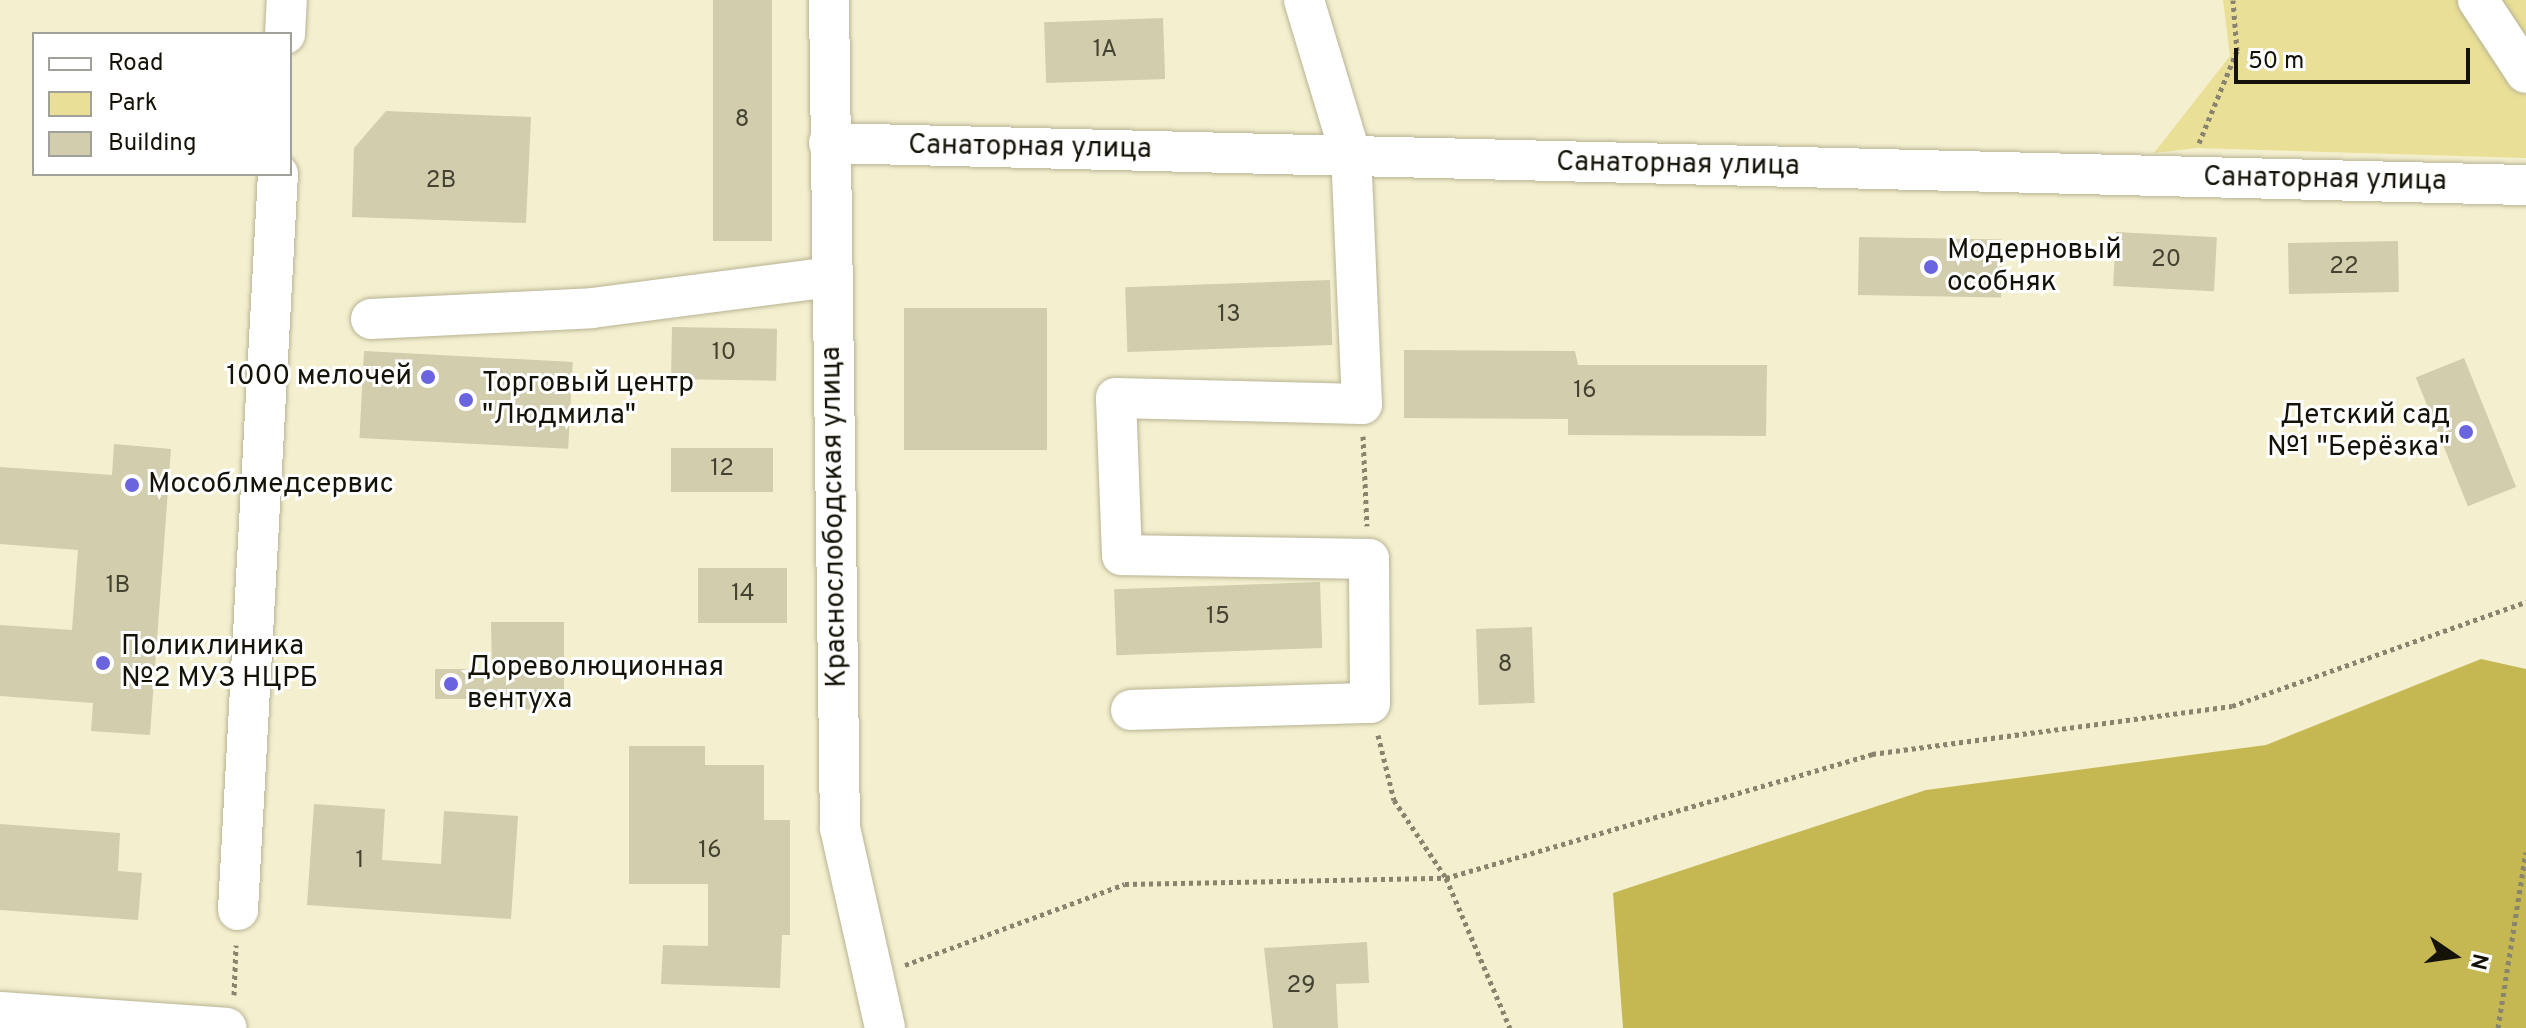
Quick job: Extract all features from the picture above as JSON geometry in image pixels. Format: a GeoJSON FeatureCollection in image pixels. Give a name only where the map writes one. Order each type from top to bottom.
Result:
{"type":"FeatureCollection","features":[{"type":"Feature","properties":{"kind":"street"},"geometry":{"type":"LineString","coordinates":[[285,32],[287,0]]}},
{"type":"Feature","properties":{"kind":"street","name":"Краснослободская улица"},"geometry":{"type":"LineString","coordinates":[[829,0],[840,828],[885,1028]]}},
{"type":"Feature","properties":{"kind":"street"},"geometry":{"type":"LineString","coordinates":[[1131,710],[1370,703],[1369,559],[1122,555],[1116,398],[1362,404],[1351,156],[1304,0]]}},
{"type":"Feature","properties":{"kind":"street"},"geometry":{"type":"LineString","coordinates":[[2478,0],[2526,73]]}},
{"type":"Feature","properties":{"kind":"street","name":"Санаторная улица"},"geometry":{"type":"LineString","coordinates":[[829,143],[2526,185]]}},
{"type":"Feature","properties":{"kind":"street"},"geometry":{"type":"LineString","coordinates":[[238,910],[278,176]]}},
{"type":"Feature","properties":{"kind":"street"},"geometry":{"type":"LineString","coordinates":[[371,319],[592,308],[831,277]]}},
{"type":"Feature","properties":{"kind":"street"},"geometry":{"type":"LineString","coordinates":[[0,1012],[230,1013]]}},
{"type":"Feature","properties":{"kind":"path"},"geometry":{"type":"LineString","coordinates":[[1362,404],[1369,559]]}},
{"type":"Feature","properties":{"kind":"path"},"geometry":{"type":"LineString","coordinates":[[874,976],[1125,884],[1446,878],[1872,754],[2232,706],[2526,602]]}},
{"type":"Feature","properties":{"kind":"path"},"geometry":{"type":"LineString","coordinates":[[1370,703],[1394,800],[1446,878],[1510,1028]]}},
{"type":"Feature","properties":{"kind":"path"},"geometry":{"type":"LineString","coordinates":[[2498,1028],[2526,852]]}},
{"type":"Feature","properties":{"kind":"path"},"geometry":{"type":"LineString","coordinates":[[230,1013],[238,910]]}},
{"type":"Feature","properties":{"kind":"green space"},"geometry":{"type":"Polygon","coordinates":[[[2223,0],[2526,0],[2526,158],[2197,148],[2154,153],[2230,56],[2223,0]]]}},
{"type":"Feature","properties":{"kind":"shaded area"},"geometry":{"type":"Polygon","coordinates":[[[2481,659],[2526,669],[2526,1028],[1623,1028],[1613,893],[1926,790],[2266,745],[2481,659]]]}},
{"type":"Feature","properties":{"kind":"building"},"geometry":{"type":"Polygon","coordinates":[[[713,0],[772,0],[772,241],[713,241],[713,0]]]}},
{"type":"Feature","properties":{"kind":"building"},"geometry":{"type":"Polygon","coordinates":[[[1163,18],[1165,79],[1046,83],[1044,22],[1163,18]]]}},
{"type":"Feature","properties":{"kind":"building"},"geometry":{"type":"Polygon","coordinates":[[[386,111],[531,117],[526,223],[352,217],[354,148],[386,111]]]}},
{"type":"Feature","properties":{"kind":"building"},"geometry":{"type":"Polygon","coordinates":[[[2116,232],[2217,237],[2214,291],[2113,286],[2116,232]]]}},
{"type":"Feature","properties":{"kind":"building","name":"Модерновый особняк"},"geometry":{"type":"Polygon","coordinates":[[[1859,237],[2002,239],[2001,297],[1858,295],[1859,237]]]}},
{"type":"Feature","properties":{"kind":"building"},"geometry":{"type":"Polygon","coordinates":[[[2398,241],[2399,292],[2289,294],[2288,243],[2398,241]]]}},
{"type":"Feature","properties":{"kind":"building"},"geometry":{"type":"Polygon","coordinates":[[[1330,280],[1332,345],[1127,352],[1125,287],[1330,280]]]}},
{"type":"Feature","properties":{"kind":"building"},"geometry":{"type":"Polygon","coordinates":[[[904,308],[1047,308],[1047,450],[904,450],[904,308]]]}},
{"type":"Feature","properties":{"kind":"building"},"geometry":{"type":"Polygon","coordinates":[[[672,327],[777,329],[776,381],[671,379],[672,327]]]}},
{"type":"Feature","properties":{"kind":"building"},"geometry":{"type":"Polygon","coordinates":[[[1404,350],[1575,351],[1578,365],[1767,365],[1766,436],[1568,435],[1568,419],[1404,418],[1404,350]]]}},
{"type":"Feature","properties":{"kind":"building","name":"Торговый центр \"Людмила\""},"geometry":{"type":"Polygon","coordinates":[[[364,351],[573,362],[568,449],[359,438],[364,351]]]}},
{"type":"Feature","properties":{"kind":"building","name":"Детский сад №1 \"Берёзка\""},"geometry":{"type":"Polygon","coordinates":[[[2464,358],[2516,487],[2468,506],[2416,377],[2464,358]]]}},
{"type":"Feature","properties":{"kind":"building"},"geometry":{"type":"Polygon","coordinates":[[[114,444],[171,449],[150,735],[91,731],[93,703],[0,696],[0,625],[72,630],[78,550],[0,544],[0,467],[112,475],[114,444]]]}},
{"type":"Feature","properties":{"kind":"building"},"geometry":{"type":"Polygon","coordinates":[[[671,448],[773,448],[773,492],[671,492],[671,448]]]}},
{"type":"Feature","properties":{"kind":"building"},"geometry":{"type":"Polygon","coordinates":[[[698,568],[787,568],[787,623],[698,623],[698,568]]]}},
{"type":"Feature","properties":{"kind":"building"},"geometry":{"type":"Polygon","coordinates":[[[1320,582],[1322,648],[1116,655],[1114,589],[1320,582]]]}},
{"type":"Feature","properties":{"kind":"building"},"geometry":{"type":"Polygon","coordinates":[[[491,622],[564,622],[564,709],[492,710],[492,699],[435,699],[435,669],[492,669],[491,622]]]}},
{"type":"Feature","properties":{"kind":"building"},"geometry":{"type":"Polygon","coordinates":[[[1532,627],[1535,703],[1479,705],[1476,629],[1532,627]]]}},
{"type":"Feature","properties":{"kind":"building"},"geometry":{"type":"Polygon","coordinates":[[[629,746],[705,746],[705,765],[764,765],[764,820],[790,820],[790,935],[782,935],[780,988],[661,984],[663,945],[708,946],[708,884],[629,884],[629,746]]]}},
{"type":"Feature","properties":{"kind":"building"},"geometry":{"type":"Polygon","coordinates":[[[314,804],[385,809],[382,860],[441,864],[444,811],[518,816],[511,919],[307,905],[314,804]]]}},
{"type":"Feature","properties":{"kind":"building"},"geometry":{"type":"Polygon","coordinates":[[[0,824],[120,833],[118,871],[142,873],[138,920],[0,910],[0,824]]]}},
{"type":"Feature","properties":{"kind":"building"},"geometry":{"type":"Polygon","coordinates":[[[1367,942],[1369,983],[1336,984],[1338,1028],[1273,1028],[1264,948],[1367,942]]]}},
{"type":"Feature","properties":{"kind":"place","name":"Модерновый особняк"},"geometry":{"type":"Point","coordinates":[1931,267]}},
{"type":"Feature","properties":{"kind":"place","name":"1000 мелочей"},"geometry":{"type":"Point","coordinates":[428,377]}},
{"type":"Feature","properties":{"kind":"place","name":"Торговый центр \"Людмила\""},"geometry":{"type":"Point","coordinates":[466,400]}},
{"type":"Feature","properties":{"kind":"place","name":"Детский сад №1 \"Берёзка\""},"geometry":{"type":"Point","coordinates":[2466,432]}},
{"type":"Feature","properties":{"kind":"place","name":"Мособлмедсервис"},"geometry":{"type":"Point","coordinates":[132,485]}},
{"type":"Feature","properties":{"kind":"place","name":"Поликлиника №2 МУЗ НЦРБ"},"geometry":{"type":"Point","coordinates":[103,663]}},
{"type":"Feature","properties":{"kind":"place","name":"Дореволюционная вентуха"},"geometry":{"type":"Point","coordinates":[451,684]}}]}
